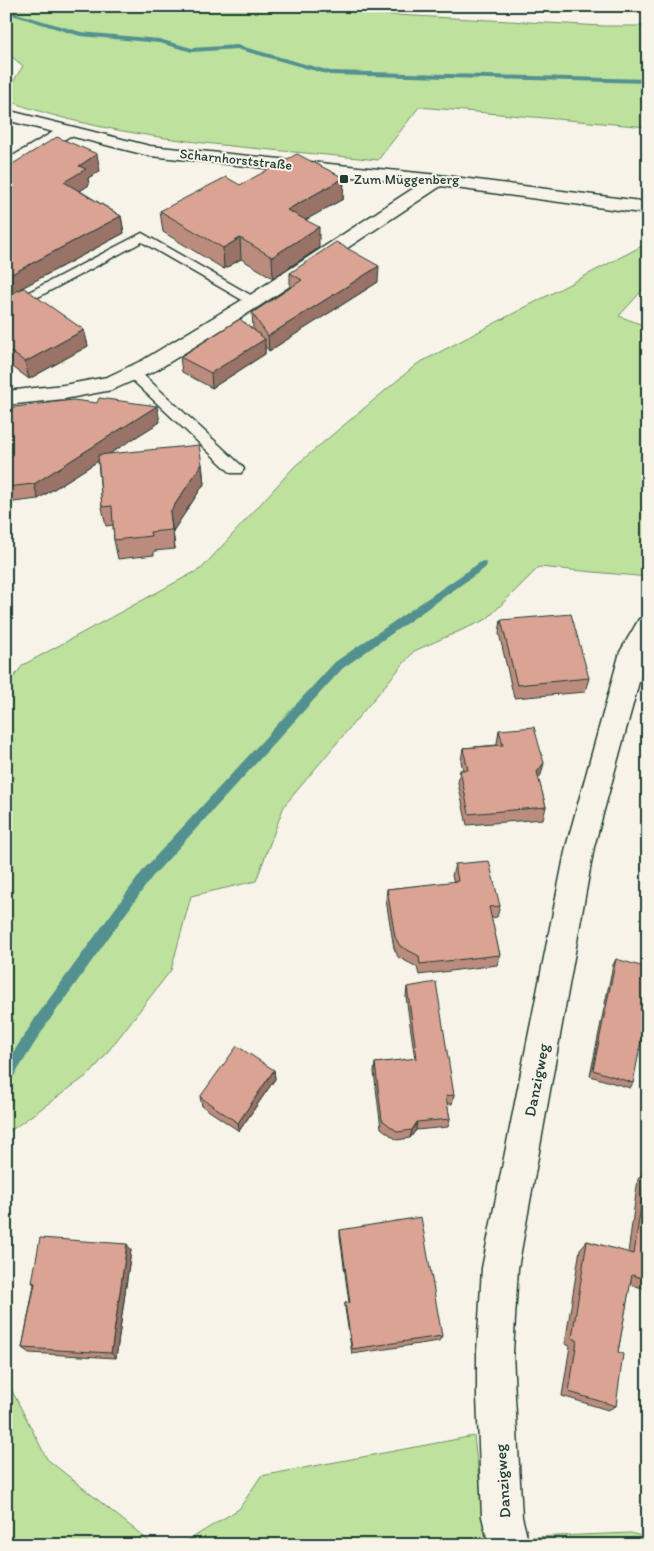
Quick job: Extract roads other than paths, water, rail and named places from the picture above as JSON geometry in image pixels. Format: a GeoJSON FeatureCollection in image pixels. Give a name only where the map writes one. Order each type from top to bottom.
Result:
{"type":"FeatureCollection","features":[{"type":"Feature","properties":{"kind":"street","name":"Scharnhorststraße"},"geometry":{"type":"LineString","coordinates":[[6,115],[150,151],[438,180],[648,208]]}},
{"type":"Feature","properties":{"kind":"street"},"geometry":{"type":"LineString","coordinates":[[6,168],[66,131]]}},
{"type":"Feature","properties":{"kind":"street"},"geometry":{"type":"LineString","coordinates":[[6,398],[112,383],[133,373],[254,301],[438,180]]}},
{"type":"Feature","properties":{"kind":"street","name":"Danzigweg"},"geometry":{"type":"LineString","coordinates":[[509,1545],[502,1517],[496,1397],[496,1309],[500,1268],[580,846],[633,652],[648,626]]}},
{"type":"Feature","properties":{"kind":"lane"},"geometry":{"type":"LineString","coordinates":[[6,310],[142,237],[254,301]]}},
{"type":"Feature","properties":{"kind":"lane"},"geometry":{"type":"LineString","coordinates":[[133,373],[236,469]]}},
{"type":"Feature","properties":{"kind":"waterway"},"geometry":{"type":"LineString","coordinates":[[6,9],[14,14],[80,34],[159,41],[192,50],[237,47],[330,73],[648,81]]}},
{"type":"Feature","properties":{"kind":"waterway"},"geometry":{"type":"LineString","coordinates":[[6,1076],[41,1021],[148,873],[339,665],[482,565]]}},
{"type":"Feature","properties":{"kind":"place","name":"Zum Müggenberg"},"geometry":{"type":"Point","coordinates":[344,179]}}]}
